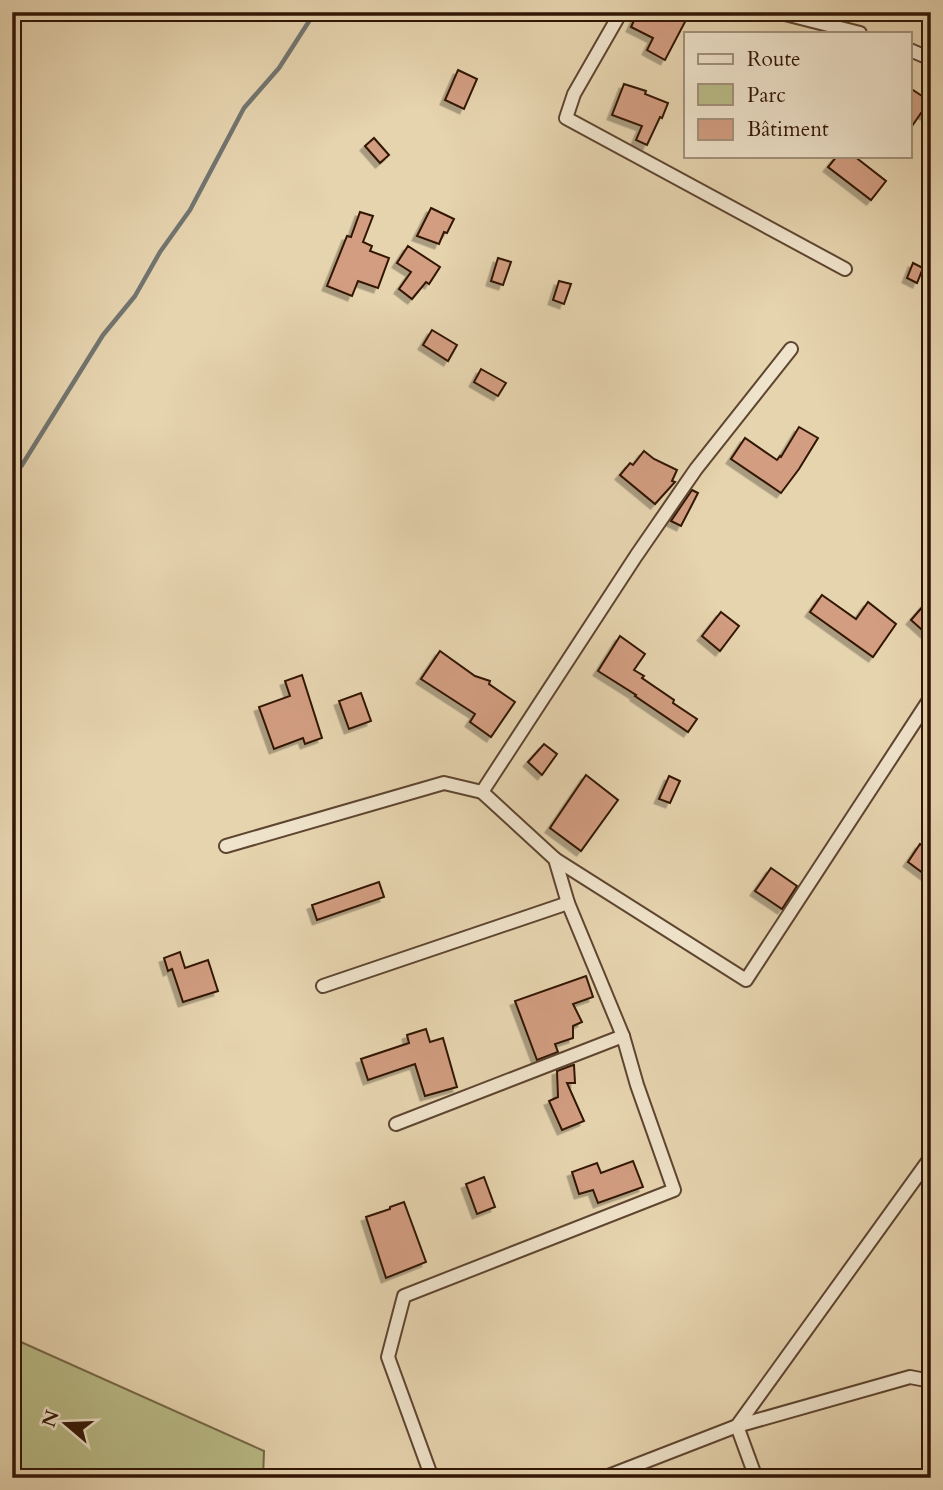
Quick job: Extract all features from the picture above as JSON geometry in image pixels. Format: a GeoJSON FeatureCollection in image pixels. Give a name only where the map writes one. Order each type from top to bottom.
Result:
{"type":"FeatureCollection","features":[{"type":"Feature","properties":{"kind":"street"},"geometry":{"type":"LineString","coordinates":[[621,12],[574,94],[566,118],[845,269]]}},
{"type":"Feature","properties":{"kind":"street"},"geometry":{"type":"LineString","coordinates":[[777,12],[856,32]]}},
{"type":"Feature","properties":{"kind":"street"},"geometry":{"type":"LineString","coordinates":[[912,51],[931,59]]}},
{"type":"Feature","properties":{"kind":"street"},"geometry":{"type":"LineString","coordinates":[[482,792],[636,555],[696,469],[790,349]]}},
{"type":"Feature","properties":{"kind":"street"},"geometry":{"type":"LineString","coordinates":[[226,846],[444,783],[482,792],[555,859],[747,980],[931,697]]}},
{"type":"Feature","properties":{"kind":"street"},"geometry":{"type":"LineString","coordinates":[[432,1478],[388,1357],[404,1296],[674,1190],[623,1036],[568,903],[555,859]]}},
{"type":"Feature","properties":{"kind":"street"},"geometry":{"type":"LineString","coordinates":[[323,986],[568,903]]}},
{"type":"Feature","properties":{"kind":"street"},"geometry":{"type":"LineString","coordinates":[[396,1124],[623,1036]]}},
{"type":"Feature","properties":{"kind":"street"},"geometry":{"type":"LineString","coordinates":[[737,1426],[931,1157]]}},
{"type":"Feature","properties":{"kind":"street"},"geometry":{"type":"LineString","coordinates":[[603,1478],[737,1426],[910,1377],[931,1381]]}},
{"type":"Feature","properties":{"kind":"street"},"geometry":{"type":"LineString","coordinates":[[737,1426],[756,1478]]}},
{"type":"Feature","properties":{"kind":"path"},"geometry":{"type":"LineString","coordinates":[[12,19],[16,12]]}},
{"type":"Feature","properties":{"kind":"green space"},"geometry":{"type":"Polygon","coordinates":[[[12,1338],[264,1451],[263,1478],[12,1478],[12,1338]]]}},
{"type":"Feature","properties":{"kind":"building"},"geometry":{"type":"Polygon","coordinates":[[[638,12],[688,12],[665,60],[647,50],[653,38],[631,27],[638,12]]]}},
{"type":"Feature","properties":{"kind":"building"},"geometry":{"type":"Polygon","coordinates":[[[458,70],[477,79],[464,109],[445,100],[458,70]]]}},
{"type":"Feature","properties":{"kind":"building"},"geometry":{"type":"Polygon","coordinates":[[[624,84],[646,91],[645,94],[668,103],[647,145],[636,140],[642,126],[612,115],[624,84]]]}},
{"type":"Feature","properties":{"kind":"building"},"geometry":{"type":"Polygon","coordinates":[[[912,89],[931,102],[925,115],[921,113],[912,126],[912,89]]]}},
{"type":"Feature","properties":{"kind":"building"},"geometry":{"type":"Polygon","coordinates":[[[374,138],[389,155],[380,163],[365,146],[374,138]]]}},
{"type":"Feature","properties":{"kind":"building"},"geometry":{"type":"Polygon","coordinates":[[[835,158],[857,158],[886,181],[871,200],[828,167],[835,158]]]}},
{"type":"Feature","properties":{"kind":"building"},"geometry":{"type":"Polygon","coordinates":[[[431,208],[454,219],[439,244],[417,236],[431,208]]]}},
{"type":"Feature","properties":{"kind":"building"},"geometry":{"type":"Polygon","coordinates":[[[360,212],[373,216],[363,242],[372,246],[370,251],[389,258],[378,288],[358,281],[352,296],[327,286],[360,212]]]}},
{"type":"Feature","properties":{"kind":"building"},"geometry":{"type":"Polygon","coordinates":[[[408,246],[440,267],[429,284],[426,282],[412,299],[399,289],[411,272],[397,263],[408,246]]]}},
{"type":"Feature","properties":{"kind":"building"},"geometry":{"type":"Polygon","coordinates":[[[498,258],[511,262],[503,285],[491,281],[498,258]]]}},
{"type":"Feature","properties":{"kind":"building"},"geometry":{"type":"Polygon","coordinates":[[[913,263],[923,268],[917,283],[907,278],[913,263]]]}},
{"type":"Feature","properties":{"kind":"building"},"geometry":{"type":"Polygon","coordinates":[[[559,281],[571,284],[564,304],[553,300],[559,281]]]}},
{"type":"Feature","properties":{"kind":"building"},"geometry":{"type":"Polygon","coordinates":[[[432,330],[457,345],[448,361],[423,345],[432,330]]]}},
{"type":"Feature","properties":{"kind":"building"},"geometry":{"type":"Polygon","coordinates":[[[481,369],[506,383],[498,396],[474,382],[481,369]]]}},
{"type":"Feature","properties":{"kind":"building"},"geometry":{"type":"Polygon","coordinates":[[[799,427],[818,438],[781,493],[731,459],[745,438],[777,460],[799,427]]]}},
{"type":"Feature","properties":{"kind":"building"},"geometry":{"type":"Polygon","coordinates":[[[644,451],[677,470],[672,481],[675,482],[655,504],[620,475],[630,463],[633,465],[644,451]]]}},
{"type":"Feature","properties":{"kind":"building"},"geometry":{"type":"Polygon","coordinates":[[[692,490],[698,493],[681,526],[671,521],[692,490]]]}},
{"type":"Feature","properties":{"kind":"building"},"geometry":{"type":"Polygon","coordinates":[[[822,595],[856,619],[868,602],[896,624],[873,657],[810,612],[822,595]]]}},
{"type":"Feature","properties":{"kind":"building"},"geometry":{"type":"Polygon","coordinates":[[[931,597],[931,638],[911,620],[931,597]]]}},
{"type":"Feature","properties":{"kind":"building"},"geometry":{"type":"Polygon","coordinates":[[[721,612],[739,626],[720,651],[702,636],[721,612]]]}},
{"type":"Feature","properties":{"kind":"building"},"geometry":{"type":"Polygon","coordinates":[[[620,636],[645,654],[634,670],[674,700],[673,703],[697,719],[688,732],[598,671],[620,636]]]}},
{"type":"Feature","properties":{"kind":"building"},"geometry":{"type":"Polygon","coordinates":[[[440,651],[475,676],[490,681],[489,684],[515,702],[491,737],[470,722],[475,714],[421,679],[440,651]]]}},
{"type":"Feature","properties":{"kind":"building"},"geometry":{"type":"Polygon","coordinates":[[[302,675],[322,738],[305,744],[303,738],[274,749],[259,707],[290,696],[285,681],[302,675]]]}},
{"type":"Feature","properties":{"kind":"building"},"geometry":{"type":"Polygon","coordinates":[[[361,693],[371,721],[349,729],[339,701],[361,693]]]}},
{"type":"Feature","properties":{"kind":"building"},"geometry":{"type":"Polygon","coordinates":[[[544,744],[557,754],[542,775],[528,762],[544,744]]]}},
{"type":"Feature","properties":{"kind":"building"},"geometry":{"type":"Polygon","coordinates":[[[586,775],[618,800],[581,851],[550,828],[586,775]]]}},
{"type":"Feature","properties":{"kind":"building"},"geometry":{"type":"Polygon","coordinates":[[[669,776],[680,781],[670,803],[659,799],[669,776]]]}},
{"type":"Feature","properties":{"kind":"building"},"geometry":{"type":"Polygon","coordinates":[[[920,844],[931,852],[931,879],[908,862],[920,844]]]}},
{"type":"Feature","properties":{"kind":"building"},"geometry":{"type":"Polygon","coordinates":[[[771,868],[797,886],[782,909],[755,891],[771,868]]]}},
{"type":"Feature","properties":{"kind":"building"},"geometry":{"type":"Polygon","coordinates":[[[379,882],[384,897],[317,920],[312,905],[379,882]]]}},
{"type":"Feature","properties":{"kind":"building"},"geometry":{"type":"Polygon","coordinates":[[[180,952],[185,968],[208,960],[218,991],[183,1002],[172,969],[168,971],[164,958],[180,952]]]}},
{"type":"Feature","properties":{"kind":"building"},"geometry":{"type":"Polygon","coordinates":[[[586,976],[593,997],[573,1004],[582,1022],[573,1026],[573,1038],[555,1044],[558,1052],[537,1060],[515,1001],[586,976]]]}},
{"type":"Feature","properties":{"kind":"building"},"geometry":{"type":"Polygon","coordinates":[[[426,1029],[430,1042],[443,1038],[457,1087],[425,1096],[415,1064],[368,1080],[361,1059],[409,1043],[407,1035],[426,1029]]]}},
{"type":"Feature","properties":{"kind":"building"},"geometry":{"type":"Polygon","coordinates":[[[574,1065],[575,1083],[567,1083],[584,1121],[562,1130],[549,1101],[558,1097],[557,1071],[574,1065]]]}},
{"type":"Feature","properties":{"kind":"building"},"geometry":{"type":"Polygon","coordinates":[[[633,1161],[643,1187],[598,1203],[593,1190],[579,1194],[572,1172],[597,1163],[601,1173],[633,1161]]]}},
{"type":"Feature","properties":{"kind":"building"},"geometry":{"type":"Polygon","coordinates":[[[484,1177],[495,1207],[477,1214],[466,1184],[484,1177]]]}},
{"type":"Feature","properties":{"kind":"building"},"geometry":{"type":"Polygon","coordinates":[[[404,1202],[426,1262],[386,1278],[366,1217],[404,1202]]]}},
{"type":"Feature","properties":{"kind":"waterway"},"geometry":{"type":"LineString","coordinates":[[12,477],[103,335],[135,296],[160,252],[190,210],[244,108],[279,68],[315,12]]}}]}
